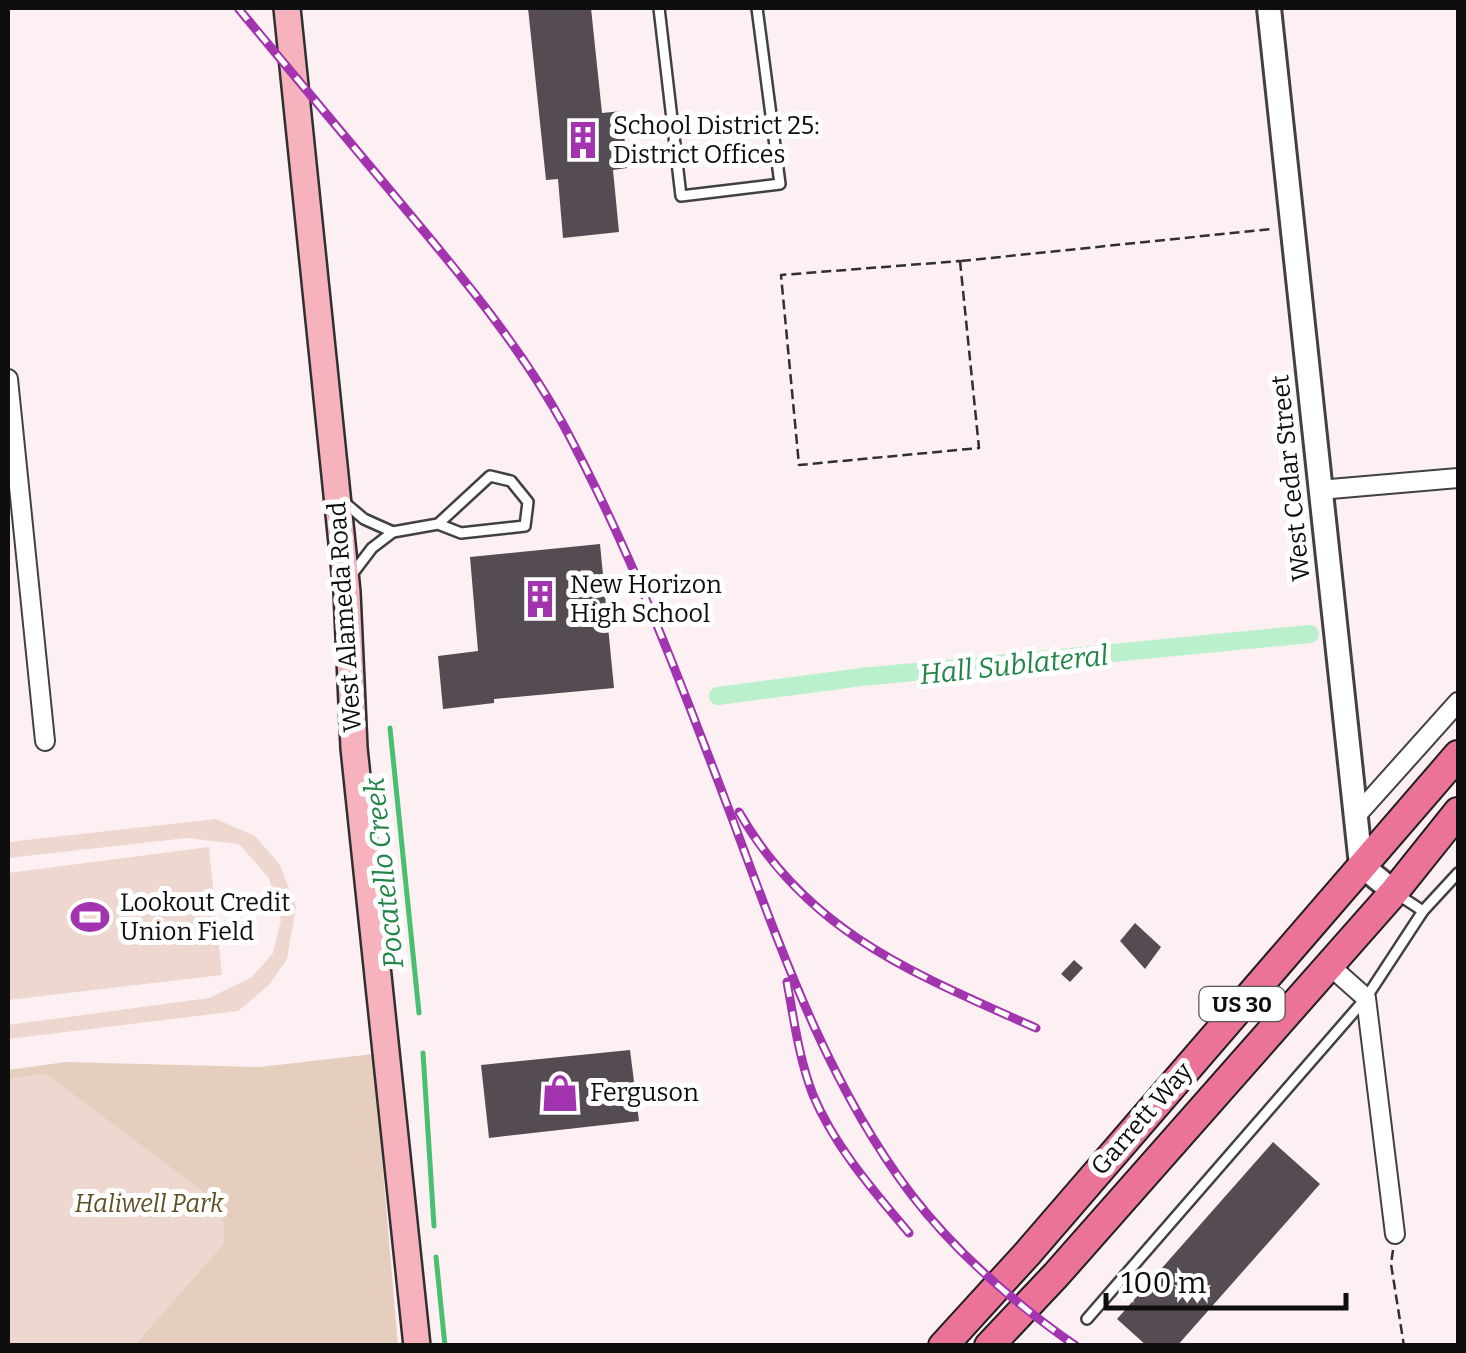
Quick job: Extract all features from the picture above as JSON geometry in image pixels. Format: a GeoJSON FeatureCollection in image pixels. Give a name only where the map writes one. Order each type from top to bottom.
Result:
{"type":"FeatureCollection","features":[{"type":"Feature","properties":{"kind":"main road","name":"West Alameda Road"},"geometry":{"type":"LineString","coordinates":[[287,8],[346,583],[354,748],[416,1346]]}},
{"type":"Feature","properties":{"kind":"main road","name":"Garrett Way"},"geometry":{"type":"LineString","coordinates":[[943,1346],[1458,756]]}},
{"type":"Feature","properties":{"kind":"main road","name":"Garrett Way"},"geometry":{"type":"LineString","coordinates":[[989,1346],[1330,966],[1458,812]]}},
{"type":"Feature","properties":{"kind":"street","name":"West Cedar Street"},"geometry":{"type":"LineString","coordinates":[[1269,8],[1361,864]]}},
{"type":"Feature","properties":{"kind":"street"},"geometry":{"type":"LineString","coordinates":[[8,379],[45,741]]}},
{"type":"Feature","properties":{"kind":"street"},"geometry":{"type":"LineString","coordinates":[[1319,490],[1458,478]]}},
{"type":"Feature","properties":{"kind":"street"},"geometry":{"type":"LineString","coordinates":[[1356,817],[1458,702]]}},
{"type":"Feature","properties":{"kind":"street"},"geometry":{"type":"LineString","coordinates":[[1361,864],[1394,892]]}},
{"type":"Feature","properties":{"kind":"street"},"geometry":{"type":"LineString","coordinates":[[1330,966],[1366,998],[1395,1234]]}},
{"type":"Feature","properties":{"kind":"lane"},"geometry":{"type":"LineString","coordinates":[[659,8],[682,196],[780,184],[758,8]]}},
{"type":"Feature","properties":{"kind":"lane"},"geometry":{"type":"LineString","coordinates":[[346,583],[372,548],[394,532],[438,524],[461,533],[525,526],[528,502],[511,481],[490,476],[438,524]]}},
{"type":"Feature","properties":{"kind":"lane"},"geometry":{"type":"LineString","coordinates":[[337,492],[352,512],[394,532]]}},
{"type":"Feature","properties":{"kind":"lane"},"geometry":{"type":"LineString","coordinates":[[1087,1319],[1366,998],[1423,912],[1458,873]]}},
{"type":"Feature","properties":{"kind":"lane"},"geometry":{"type":"LineString","coordinates":[[1394,892],[1423,912]]}},
{"type":"Feature","properties":{"kind":"path"},"geometry":{"type":"LineString","coordinates":[[960,261],[978,448],[799,465],[781,276],[1292,226]]}},
{"type":"Feature","properties":{"kind":"path"},"geometry":{"type":"LineString","coordinates":[[1395,1234],[1391,1264],[1404,1346]]}},
{"type":"Feature","properties":{"kind":"green space"},"geometry":{"type":"Polygon","coordinates":[[[216,819],[255,836],[280,865],[296,907],[287,959],[269,985],[238,1011],[8,1039],[8,1025],[209,998],[252,977],[273,953],[281,920],[269,878],[239,844],[187,838],[8,858],[8,842],[216,819]]]}},
{"type":"Feature","properties":{"kind":"green space"},"geometry":{"type":"Polygon","coordinates":[[[209,847],[222,975],[8,1000],[8,873],[209,847]]]}},
{"type":"Feature","properties":{"kind":"green space","name":"Haliwell Park"},"geometry":{"type":"Polygon","coordinates":[[[373,1054],[398,1345],[8,1345],[8,1070],[66,1062],[260,1067],[373,1054]]]}},
{"type":"Feature","properties":{"kind":"green space"},"geometry":{"type":"Polygon","coordinates":[[[45,1073],[222,1206],[225,1243],[135,1345],[8,1345],[8,1079],[45,1073]]]}},
{"type":"Feature","properties":{"kind":"building","name":"School District 25: District Offices"},"geometry":{"type":"Polygon","coordinates":[[[528,8],[591,8],[602,113],[622,111],[627,168],[613,170],[619,232],[563,238],[558,179],[546,180],[528,8]]]}},
{"type":"Feature","properties":{"kind":"building","name":"New Horizon High School"},"geometry":{"type":"Polygon","coordinates":[[[600,544],[614,688],[494,699],[494,703],[443,709],[438,656],[478,651],[470,557],[600,544]]]}},
{"type":"Feature","properties":{"kind":"building"},"geometry":{"type":"Polygon","coordinates":[[[1135,923],[1161,947],[1145,969],[1120,941],[1135,923]]]}},
{"type":"Feature","properties":{"kind":"building"},"geometry":{"type":"Polygon","coordinates":[[[1074,960],[1083,968],[1070,982],[1061,974],[1074,960]]]}},
{"type":"Feature","properties":{"kind":"building","name":"Ferguson"},"geometry":{"type":"Polygon","coordinates":[[[630,1050],[639,1121],[489,1138],[481,1065],[630,1050]]]}},
{"type":"Feature","properties":{"kind":"building"},"geometry":{"type":"Polygon","coordinates":[[[1273,1142],[1320,1184],[1177,1346],[1147,1346],[1117,1319],[1273,1142]]]}},
{"type":"Feature","properties":{"kind":"waterway","name":"Hall Sublateral"},"geometry":{"type":"LineString","coordinates":[[718,696],[862,677],[1310,634]]}},
{"type":"Feature","properties":{"kind":"waterway","name":"Pocatello Creek"},"geometry":{"type":"LineString","coordinates":[[390,728],[419,1013]]}},
{"type":"Feature","properties":{"kind":"waterway","name":"Pocatello Creek"},"geometry":{"type":"LineString","coordinates":[[423,1053],[434,1226]]}},
{"type":"Feature","properties":{"kind":"waterway","name":"Pocatello Creek"},"geometry":{"type":"LineString","coordinates":[[436,1257],[445,1346]]}},
{"type":"Feature","properties":{"kind":"railway"},"geometry":{"type":"LineString","coordinates":[[238,8],[471,289],[511,342],[564,426],[654,619],[808,1013],[854,1107],[881,1151],[911,1194],[967,1257],[1076,1346]]}},
{"type":"Feature","properties":{"kind":"railway"},"geometry":{"type":"LineString","coordinates":[[739,812],[767,854],[831,919],[907,968],[1036,1028]]}},
{"type":"Feature","properties":{"kind":"railway"},"geometry":{"type":"LineString","coordinates":[[787,982],[804,1068],[822,1114],[856,1167],[909,1233]]}},
{"type":"Feature","properties":{"kind":"place","name":"School District 25: District Offices"},"geometry":{"type":"Point","coordinates":[583,140]}},
{"type":"Feature","properties":{"kind":"place","name":"New Horizon High School"},"geometry":{"type":"Point","coordinates":[540,599]}},
{"type":"Feature","properties":{"kind":"place","name":"Lookout Credit Union Field"},"geometry":{"type":"Point","coordinates":[90,917]}},
{"type":"Feature","properties":{"kind":"place","name":"Ferguson"},"geometry":{"type":"Point","coordinates":[560,1093]}}]}
